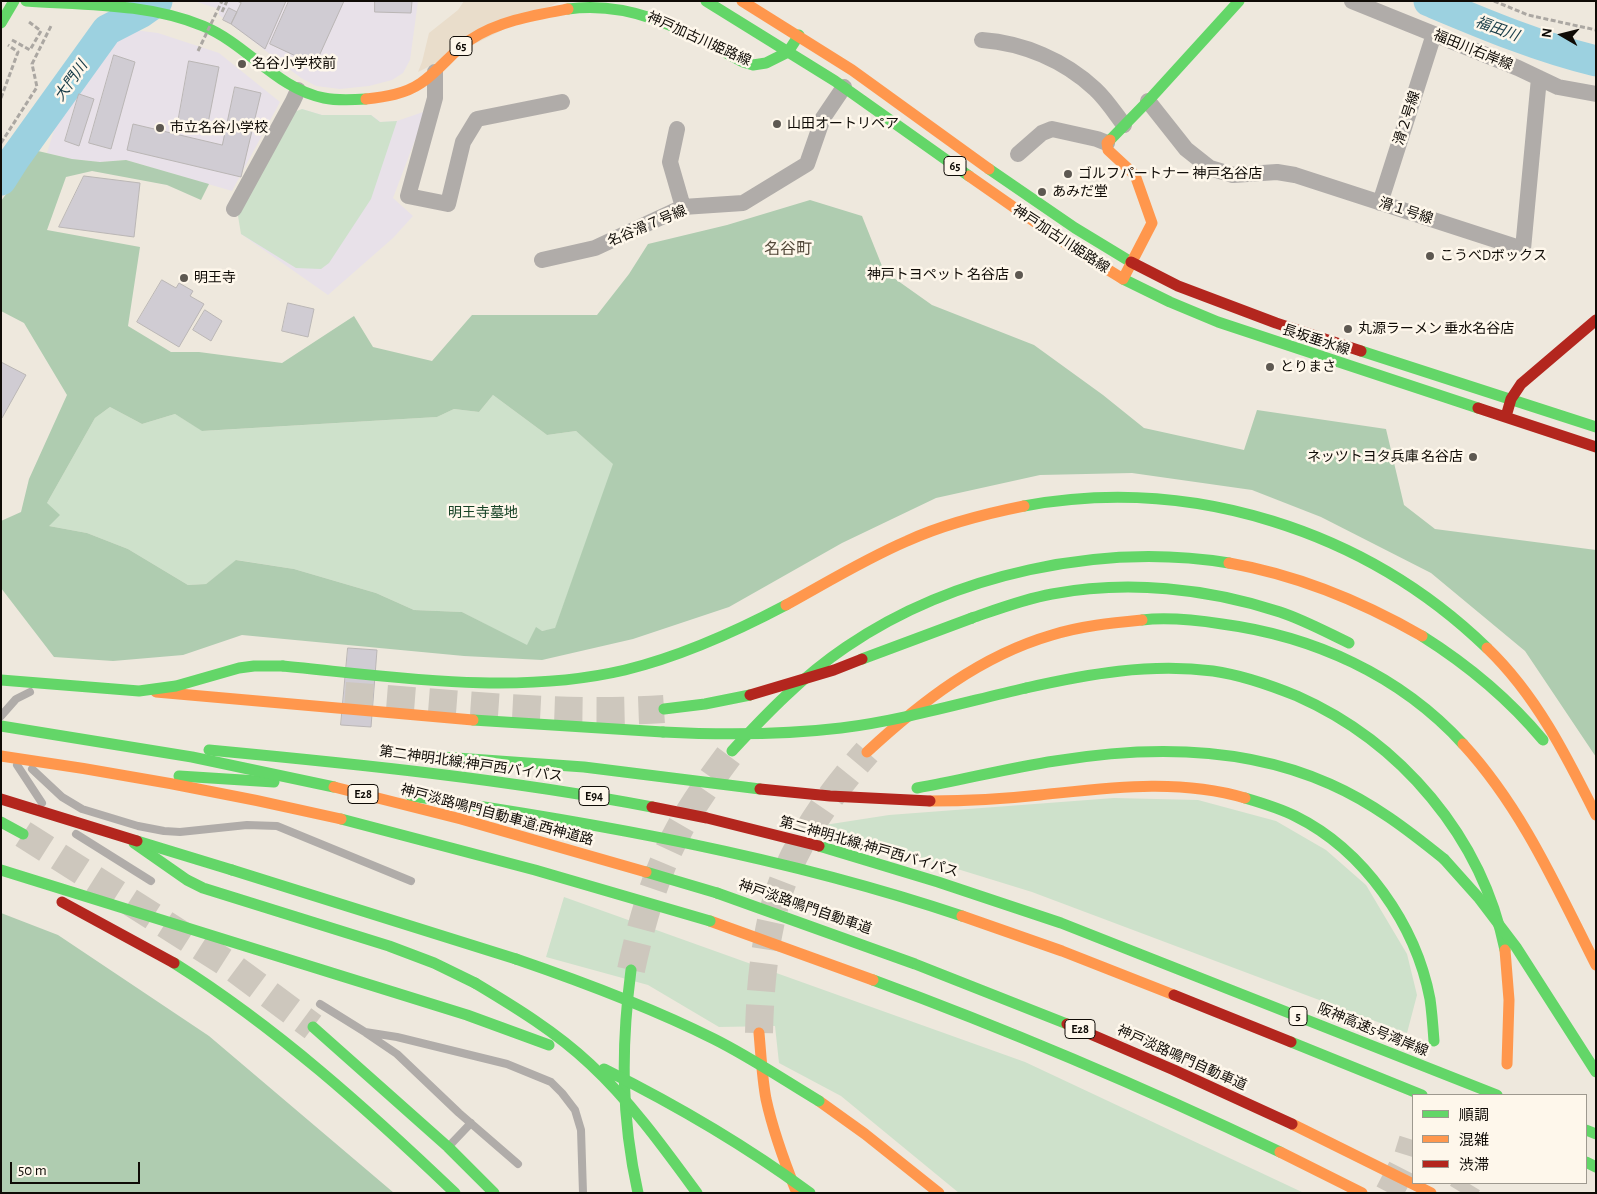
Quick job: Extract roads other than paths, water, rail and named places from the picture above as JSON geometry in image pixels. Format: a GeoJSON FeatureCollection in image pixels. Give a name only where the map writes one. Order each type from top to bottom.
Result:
{"type":"FeatureCollection","features":[{"type":"Feature","properties":{"kind":"main road"},"geometry":{"type":"LineString","coordinates":[[1,24],[14,1]]}},
{"type":"Feature","properties":{"kind":"main road","name":"神戸加古川姫路線"},"geometry":{"type":"LineString","coordinates":[[26,1],[123,7],[151,11],[203,26],[223,35],[280,80],[298,90],[330,99],[374,97],[412,88],[435,72],[462,46],[481,33],[521,19],[590,6],[616,8],[648,16],[743,62],[753,65],[766,63],[788,52]]}},
{"type":"Feature","properties":{"kind":"main road","name":"神戸加古川姫路線"},"geometry":{"type":"LineString","coordinates":[[706,1],[844,87],[909,132],[1034,224],[1123,279],[1152,223],[1135,175],[1108,150],[1106,143]]}},
{"type":"Feature","properties":{"kind":"main road","name":"神戸加古川姫路線"},"geometry":{"type":"LineString","coordinates":[[742,1],[799,35],[904,106],[1051,213],[1131,262]]}},
{"type":"Feature","properties":{"kind":"main road"},"geometry":{"type":"LineString","coordinates":[[1106,143],[1148,101],[1239,1]]}},
{"type":"Feature","properties":{"kind":"main road"},"geometry":{"type":"LineString","coordinates":[[788,52],[799,35]]}},
{"type":"Feature","properties":{"kind":"main road","name":"長坂垂水線"},"geometry":{"type":"LineString","coordinates":[[1131,262],[1178,286],[1226,305],[1596,427]]}},
{"type":"Feature","properties":{"kind":"main road","name":"長坂垂水線"},"geometry":{"type":"LineString","coordinates":[[1123,279],[1170,302],[1271,341],[1596,446]]}},
{"type":"Feature","properties":{"kind":"main road"},"geometry":{"type":"LineString","coordinates":[[1505,416],[1511,399],[1521,384],[1596,320]]}},
{"type":"Feature","properties":{"kind":"main road"},"geometry":{"type":"LineString","coordinates":[[1,690],[57,684],[139,688],[176,686],[239,668],[254,666],[283,666],[439,680],[536,682],[574,679],[620,671],[666,659],[713,641],[764,616],[884,551],[924,533],[970,517],[1054,499],[1100,496],[1186,500],[1246,512],[1312,533],[1354,552],[1392,574],[1432,601],[1468,630],[1494,655],[1531,697],[1559,745],[1596,816]]}},
{"type":"Feature","properties":{"kind":"main road"},"geometry":{"type":"LineString","coordinates":[[732,751],[774,706],[832,658],[864,636],[908,612],[952,593],[1014,574],[1085,560],[1131,557],[1179,558],[1226,562],[1312,583],[1398,622],[1438,645],[1472,671],[1501,697],[1541,738],[1596,816]]}},
{"type":"Feature","properties":{"kind":"main road"},"geometry":{"type":"LineString","coordinates":[[664,709],[705,704],[750,695],[834,670],[1017,603],[1061,592],[1107,588],[1150,587],[1202,592],[1238,599],[1275,610],[1325,630],[1359,649]]}},
{"type":"Feature","properties":{"kind":"main road"},"geometry":{"type":"LineString","coordinates":[[867,752],[897,723],[932,695],[970,670],[1008,651],[1048,637],[1090,626],[1149,620],[1191,620],[1272,633],[1315,646],[1356,663],[1378,675],[1412,697],[1434,715],[1468,749],[1502,791]]}},
{"type":"Feature","properties":{"kind":"main road"},"geometry":{"type":"LineString","coordinates":[[1,680],[139,688],[435,717],[663,732],[758,734],[842,728],[1124,669],[1170,668],[1215,671],[1258,681],[1304,698],[1349,722],[1386,750],[1418,783],[1448,819],[1472,857],[1490,899],[1502,936],[1509,974],[1510,1019],[1507,1064]]}},
{"type":"Feature","properties":{"kind":"main road"},"geometry":{"type":"LineString","coordinates":[[1390,670],[1437,710],[1472,748],[1530,835],[1596,965]]}},
{"type":"Feature","properties":{"kind":"main road","name":"神戸淡路鳴門自動車道;西神道路"},"geometry":{"type":"LineString","coordinates":[[1,726],[177,754],[305,780],[445,814],[717,893]]}},
{"type":"Feature","properties":{"kind":"main road","name":"第二神明北線;神戸西バイパス"},"geometry":{"type":"LineString","coordinates":[[46,746],[73,745],[230,752],[358,764],[598,797],[707,818],[830,849],[938,882],[1097,937]]}},
{"type":"Feature","properties":{"kind":"main road","name":"E28"},"geometry":{"type":"LineString","coordinates":[[8,750],[53,762],[173,783],[312,813],[457,848],[574,880],[710,922],[814,958],[1074,1059],[1192,1110],[1303,1162],[1362,1193]]}},
{"type":"Feature","properties":{"kind":"main road"},"geometry":{"type":"LineString","coordinates":[[786,792],[863,792],[910,789],[1072,758],[1170,751],[1219,754],[1267,763],[1317,779],[1356,797],[1405,826],[1444,859],[1478,897],[1516,947],[1596,1072]]}},
{"type":"Feature","properties":{"kind":"main road"},"geometry":{"type":"LineString","coordinates":[[230,752],[367,754]]}},
{"type":"Feature","properties":{"kind":"main road"},"geometry":{"type":"LineString","coordinates":[[416,756],[507,760],[585,767],[786,792],[844,797],[960,801],[1140,786],[1180,787],[1218,791],[1258,800],[1294,815],[1326,835],[1357,862],[1384,893],[1406,928],[1421,966],[1430,1002],[1434,1041]]}},
{"type":"Feature","properties":{"kind":"main road","name":"E94"},"geometry":{"type":"LineString","coordinates":[[10,774],[76,772],[151,774],[357,789],[483,806],[603,826],[708,846],[827,875],[940,908],[1059,949],[1088,961]]}},
{"type":"Feature","properties":{"kind":"main road"},"geometry":{"type":"LineString","coordinates":[[1,799],[516,959],[573,978],[663,1014],[715,1039],[819,1101],[865,1134],[939,1193]]}},
{"type":"Feature","properties":{"kind":"main road"},"geometry":{"type":"LineString","coordinates":[[1,822],[23,834]]}},
{"type":"Feature","properties":{"kind":"main road"},"geometry":{"type":"LineString","coordinates":[[110,832],[140,846],[187,880],[224,895],[434,962],[475,983],[538,1022],[604,1076],[662,1144],[696,1193]]}},
{"type":"Feature","properties":{"kind":"main road"},"geometry":{"type":"LineString","coordinates":[[1,870],[467,1015],[548,1045],[602,1068],[687,1111],[778,1169],[810,1193]]}},
{"type":"Feature","properties":{"kind":"main road"},"geometry":{"type":"LineString","coordinates":[[1,876],[60,901],[113,928],[167,959],[229,999],[342,1088],[400,1139],[455,1193]]}},
{"type":"Feature","properties":{"kind":"main road","name":"神戸淡路鳴門自動車道"},"geometry":{"type":"LineString","coordinates":[[717,893],[826,930],[953,977],[1086,1031],[1310,1132],[1412,1183]]}},
{"type":"Feature","properties":{"kind":"main road","name":"阪神高速5号湾岸線"},"geometry":{"type":"LineString","coordinates":[[1097,937],[1494,1094]]}},
{"type":"Feature","properties":{"kind":"main road","name":"5"},"geometry":{"type":"LineString","coordinates":[[1088,961],[1420,1094]]}},
{"type":"Feature","properties":{"kind":"main road"},"geometry":{"type":"LineString","coordinates":[[631,970],[624,1030],[623,1089],[627,1134],[638,1193]]}},
{"type":"Feature","properties":{"kind":"main road"},"geometry":{"type":"LineString","coordinates":[[313,1028],[448,1147],[494,1193]]}},
{"type":"Feature","properties":{"kind":"main road"},"geometry":{"type":"LineString","coordinates":[[759,1033],[764,1085],[773,1125],[783,1161],[796,1193]]}},
{"type":"Feature","properties":{"kind":"main road","name":"神戸淡路鳴門自動車道"},"geometry":{"type":"LineString","coordinates":[[1413,1184],[1431,1193]]}},
{"type":"Feature","properties":{"kind":"street","name":"福田川右岸線"},"geometry":{"type":"LineString","coordinates":[[1352,1],[1558,87],[1596,94]]}},
{"type":"Feature","properties":{"kind":"street","name":"滑２号線"},"geometry":{"type":"LineString","coordinates":[[1380,203],[1434,34]]}},
{"type":"Feature","properties":{"kind":"street"},"geometry":{"type":"LineString","coordinates":[[982,40],[1000,42],[1031,50],[1067,66],[1095,89],[1124,125]]}},
{"type":"Feature","properties":{"kind":"street"},"geometry":{"type":"LineString","coordinates":[[435,72],[435,98],[408,196],[448,204],[463,142],[477,119],[562,102]]}},
{"type":"Feature","properties":{"kind":"street","name":"滑１号線"},"geometry":{"type":"LineString","coordinates":[[1148,101],[1186,148],[1210,168],[1233,175],[1277,172],[1295,175],[1523,249],[1539,78]]}},
{"type":"Feature","properties":{"kind":"street","name":"名谷滑７号線"},"geometry":{"type":"LineString","coordinates":[[542,260],[595,248],[683,208],[743,203],[807,164],[823,118],[844,87]]}},
{"type":"Feature","properties":{"kind":"street"},"geometry":{"type":"LineString","coordinates":[[234,209],[298,90]]}},
{"type":"Feature","properties":{"kind":"street"},"geometry":{"type":"LineString","coordinates":[[677,129],[670,162],[683,208]]}},
{"type":"Feature","properties":{"kind":"street"},"geometry":{"type":"LineString","coordinates":[[1018,154],[1042,133],[1052,129],[1097,139],[1106,143]]}},
{"type":"Feature","properties":{"kind":"lane"},"geometry":{"type":"LineString","coordinates":[[1,716],[16,699],[28,692],[57,684]]}},
{"type":"Feature","properties":{"kind":"lane"},"geometry":{"type":"LineString","coordinates":[[8,750],[62,797],[90,812],[164,832],[247,826],[277,826],[411,881]]}},
{"type":"Feature","properties":{"kind":"lane"},"geometry":{"type":"LineString","coordinates":[[8,750],[31,789],[44,806],[66,828],[150,881]]}},
{"type":"Feature","properties":{"kind":"lane"},"geometry":{"type":"LineString","coordinates":[[320,1004],[397,1054],[518,1164]]}},
{"type":"Feature","properties":{"kind":"lane"},"geometry":{"type":"LineString","coordinates":[[365,1032],[397,1037],[507,1064],[551,1082],[562,1092],[575,1110],[579,1123],[583,1193]]}},
{"type":"Feature","properties":{"kind":"lane"},"geometry":{"type":"LineString","coordinates":[[448,1147],[471,1123]]}},
{"type":"Feature","properties":{"kind":"waterway","name":"大門川"},"geometry":{"type":"LineString","coordinates":[[1,180],[107,30],[140,13],[157,1]]}},
{"type":"Feature","properties":{"kind":"waterway","name":"福田川"},"geometry":{"type":"LineString","coordinates":[[1429,1],[1532,42],[1596,61]]}},
{"type":"Feature","properties":{"kind":"tunnel"},"geometry":{"type":"LineString","coordinates":[[345,696],[544,710],[624,711],[664,709]]}},
{"type":"Feature","properties":{"kind":"tunnel"},"geometry":{"type":"LineString","coordinates":[[631,970],[651,896],[664,860],[681,826],[732,751]]}},
{"type":"Feature","properties":{"kind":"tunnel"},"geometry":{"type":"LineString","coordinates":[[759,1033],[760,1000],[766,950],[772,917],[783,880],[802,841],[826,803],[867,752]]}},
{"type":"Feature","properties":{"kind":"tunnel"},"geometry":{"type":"LineString","coordinates":[[23,834],[231,966],[313,1027]]}},
{"type":"Feature","properties":{"kind":"tunnel"},"geometry":{"type":"LineString","coordinates":[[1389,1193],[1408,1156],[1412,1143]]}},
{"type":"Feature","properties":{"kind":"tunnel"},"geometry":{"type":"LineString","coordinates":[[1462,1193],[1467,1184]]}},
{"type":"Feature","properties":{"kind":"place","name":"名谷小学校前"},"geometry":{"type":"Point","coordinates":[242,64]}},
{"type":"Feature","properties":{"kind":"place","name":"山田オートリペア"},"geometry":{"type":"Point","coordinates":[777,124]}},
{"type":"Feature","properties":{"kind":"place","name":"市立名谷小学校"},"geometry":{"type":"Point","coordinates":[160,128]}},
{"type":"Feature","properties":{"kind":"place","name":"ゴルフパートナー 神戸名谷店"},"geometry":{"type":"Point","coordinates":[1068,174]}},
{"type":"Feature","properties":{"kind":"place","name":"あみだ堂"},"geometry":{"type":"Point","coordinates":[1042,192]}},
{"type":"Feature","properties":{"kind":"place","name":"こうべDボックス"},"geometry":{"type":"Point","coordinates":[1430,256]}},
{"type":"Feature","properties":{"kind":"place","name":"神戸トヨペット 名谷店"},"geometry":{"type":"Point","coordinates":[1019,275]}},
{"type":"Feature","properties":{"kind":"place","name":"明王寺"},"geometry":{"type":"Point","coordinates":[184,278]}},
{"type":"Feature","properties":{"kind":"place","name":"丸源ラーメン 垂水名谷店"},"geometry":{"type":"Point","coordinates":[1348,329]}},
{"type":"Feature","properties":{"kind":"place","name":"とりまさ"},"geometry":{"type":"Point","coordinates":[1270,367]}},
{"type":"Feature","properties":{"kind":"place","name":"ネッツトヨタ兵庫 名谷店"},"geometry":{"type":"Point","coordinates":[1473,457]}},
{"type":"Feature","properties":{"kind":"district","name":"名谷町"},"geometry":{"type":"Point","coordinates":[788,249]}},
{"type":"Feature","properties":{"kind":"park label","name":"明王寺墓地"},"geometry":{"type":"Point","coordinates":[483,513]}}]}
